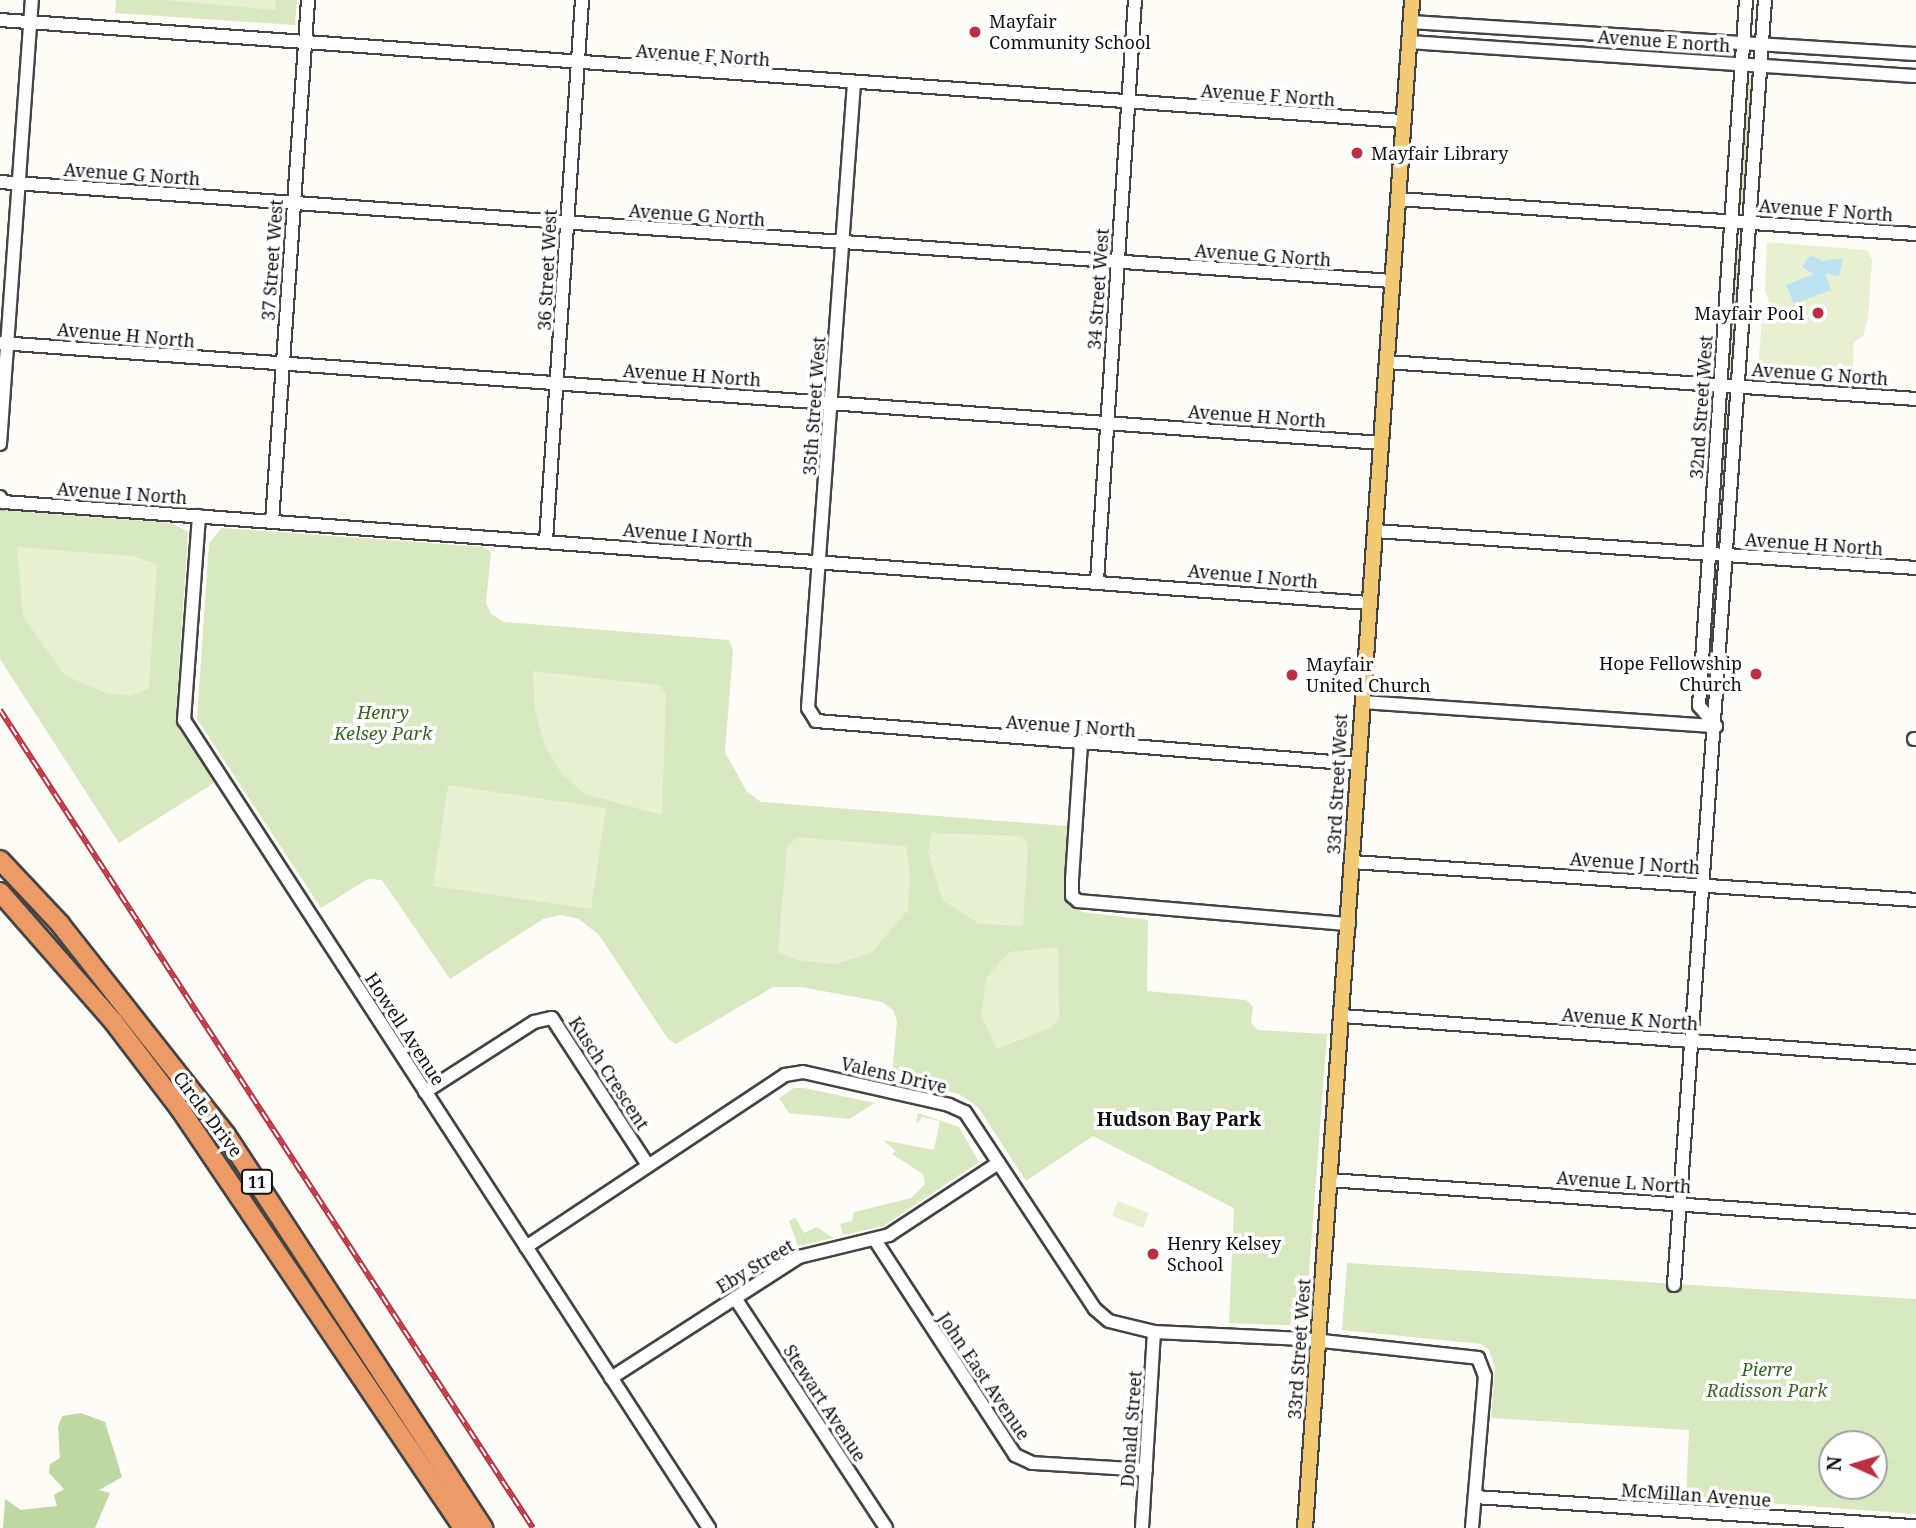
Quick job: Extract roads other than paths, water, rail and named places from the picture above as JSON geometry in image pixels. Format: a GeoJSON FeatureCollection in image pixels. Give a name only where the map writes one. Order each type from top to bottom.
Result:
{"type":"FeatureCollection","features":[{"type":"Feature","properties":{"kind":"highway","name":"Circle Drive"},"geometry":{"type":"LineString","coordinates":[[0,860],[60,923],[226,1135],[483,1528]]}},
{"type":"Feature","properties":{"kind":"highway","name":"Circle Drive"},"geometry":{"type":"LineString","coordinates":[[0,892],[113,1021],[180,1109],[463,1528]]}},
{"type":"Feature","properties":{"kind":"main road","name":"33rd Street West"},"geometry":{"type":"LineString","coordinates":[[1305,1528],[1412,0]]}},
{"type":"Feature","properties":{"kind":"street"},"geometry":{"type":"LineString","coordinates":[[0,444],[3,343],[32,0]]}},
{"type":"Feature","properties":{"kind":"street","name":"37 Street West"},"geometry":{"type":"LineString","coordinates":[[272,522],[308,0]]}},
{"type":"Feature","properties":{"kind":"street","name":"36 Street West"},"geometry":{"type":"LineString","coordinates":[[546,541],[582,0]]}},
{"type":"Feature","properties":{"kind":"street","name":"34 Street West"},"geometry":{"type":"LineString","coordinates":[[1097,581],[1135,0]]}},
{"type":"Feature","properties":{"kind":"street","name":"32nd Street West"},"geometry":{"type":"LineString","coordinates":[[1716,726],[1699,706],[1746,0]]}},
{"type":"Feature","properties":{"kind":"street","name":"32nd Street West"},"geometry":{"type":"LineString","coordinates":[[1674,1285],[1716,726],[1765,0]]}},
{"type":"Feature","properties":{"kind":"street","name":"Avenue F North"},"geometry":{"type":"LineString","coordinates":[[0,20],[1404,121]]}},
{"type":"Feature","properties":{"kind":"street","name":"Avenue E north"},"geometry":{"type":"LineString","coordinates":[[1410,22],[1916,54]]}},
{"type":"Feature","properties":{"kind":"street","name":"Avenue E north"},"geometry":{"type":"LineString","coordinates":[[1409,42],[1916,76]]}},
{"type":"Feature","properties":{"kind":"street","name":"35th Street West"},"geometry":{"type":"LineString","coordinates":[[824,725],[808,708],[854,83]]}},
{"type":"Feature","properties":{"kind":"street","name":"Avenue G North"},"geometry":{"type":"LineString","coordinates":[[0,182],[1392,281]]}},
{"type":"Feature","properties":{"kind":"street","name":"Avenue F North"},"geometry":{"type":"LineString","coordinates":[[1398,199],[1916,234]]}},
{"type":"Feature","properties":{"kind":"street","name":"Avenue H North"},"geometry":{"type":"LineString","coordinates":[[3,343],[1381,443]]}},
{"type":"Feature","properties":{"kind":"street","name":"Avenue G North"},"geometry":{"type":"LineString","coordinates":[[1387,362],[1916,399]]}},
{"type":"Feature","properties":{"kind":"street","name":"Avenue I North"},"geometry":{"type":"LineString","coordinates":[[1,500],[1370,603]]}},
{"type":"Feature","properties":{"kind":"street","name":"Howell Avenue"},"geometry":{"type":"LineString","coordinates":[[199,516],[184,720],[709,1528]]}},
{"type":"Feature","properties":{"kind":"street","name":"Avenue H North"},"geometry":{"type":"LineString","coordinates":[[1375,531],[1916,568]]}},
{"type":"Feature","properties":{"kind":"street"},"geometry":{"type":"LineString","coordinates":[[1362,702],[1716,726]]}},
{"type":"Feature","properties":{"kind":"street","name":"Avenue J North"},"geometry":{"type":"LineString","coordinates":[[824,725],[1358,764]]}},
{"type":"Feature","properties":{"kind":"street"},"geometry":{"type":"LineString","coordinates":[[1081,744],[1072,881],[1072,896],[1077,901],[1349,924]]}},
{"type":"Feature","properties":{"kind":"street","name":"Avenue J North"},"geometry":{"type":"LineString","coordinates":[[1352,862],[1916,900]]}},
{"type":"Feature","properties":{"kind":"street","name":"Avenue K North"},"geometry":{"type":"LineString","coordinates":[[1342,1016],[1916,1056]]}},
{"type":"Feature","properties":{"kind":"street","name":"Kusch Crescent"},"geometry":{"type":"LineString","coordinates":[[425,1092],[534,1022],[552,1018],[649,1165]]}},
{"type":"Feature","properties":{"kind":"street","name":"Valens Drive"},"geometry":{"type":"LineString","coordinates":[[526,1247],[785,1075],[803,1072],[957,1108],[998,1163],[1096,1309],[1118,1324],[1154,1332],[1320,1341],[1478,1357],[1485,1376],[1475,1497]]}},
{"type":"Feature","properties":{"kind":"street","name":"Eby Street"},"geometry":{"type":"LineString","coordinates":[[611,1378],[799,1257],[889,1235],[998,1163]]}},
{"type":"Feature","properties":{"kind":"street","name":"Avenue L North"},"geometry":{"type":"LineString","coordinates":[[1329,1180],[1916,1221]]}},
{"type":"Feature","properties":{"kind":"street","name":"John East Avenue"},"geometry":{"type":"LineString","coordinates":[[875,1240],[1016,1455],[1032,1464],[1146,1470]]}},
{"type":"Feature","properties":{"kind":"street","name":"Stewart Avenue"},"geometry":{"type":"LineString","coordinates":[[735,1298],[886,1528]]}},
{"type":"Feature","properties":{"kind":"street","name":"Donald Street"},"geometry":{"type":"LineString","coordinates":[[1142,1528],[1154,1332]]}},
{"type":"Feature","properties":{"kind":"street"},"geometry":{"type":"LineString","coordinates":[[1472,1528],[1475,1497]]}},
{"type":"Feature","properties":{"kind":"street","name":"McMillan Avenue"},"geometry":{"type":"LineString","coordinates":[[1475,1497],[1916,1526]]}},
{"type":"Feature","properties":{"kind":"water"},"geometry":{"type":"Polygon","coordinates":[[[1810,255],[1823,261],[1843,258],[1839,276],[1825,273],[1831,290],[1794,304],[1786,285],[1814,274],[1802,267],[1810,255]]]}},
{"type":"Feature","properties":{"kind":"railway"},"geometry":{"type":"LineString","coordinates":[[0,710],[533,1528]]}},
{"type":"Feature","properties":{"kind":"place","name":"Mayfair Community School"},"geometry":{"type":"Point","coordinates":[975,32]}},
{"type":"Feature","properties":{"kind":"place","name":"Mayfair Library"},"geometry":{"type":"Point","coordinates":[1357,153]}},
{"type":"Feature","properties":{"kind":"place","name":"Mayfair Pool"},"geometry":{"type":"Point","coordinates":[1818,313]}},
{"type":"Feature","properties":{"kind":"place","name":"Hope Fellowship Church"},"geometry":{"type":"Point","coordinates":[1756,674]}},
{"type":"Feature","properties":{"kind":"place","name":"Mayfair United Church"},"geometry":{"type":"Point","coordinates":[1292,675]}},
{"type":"Feature","properties":{"kind":"place","name":"Henry Kelsey School"},"geometry":{"type":"Point","coordinates":[1153,1254]}},
{"type":"Feature","properties":{"kind":"district","name":"Hudson Bay Park"},"geometry":{"type":"Point","coordinates":[1179,1120]}},
{"type":"Feature","properties":{"kind":"park label","name":"Henry Kelsey Park"},"geometry":{"type":"Point","coordinates":[383,723]}},
{"type":"Feature","properties":{"kind":"park label","name":"Pierre Radisson Park"},"geometry":{"type":"Point","coordinates":[1767,1380]}}]}
